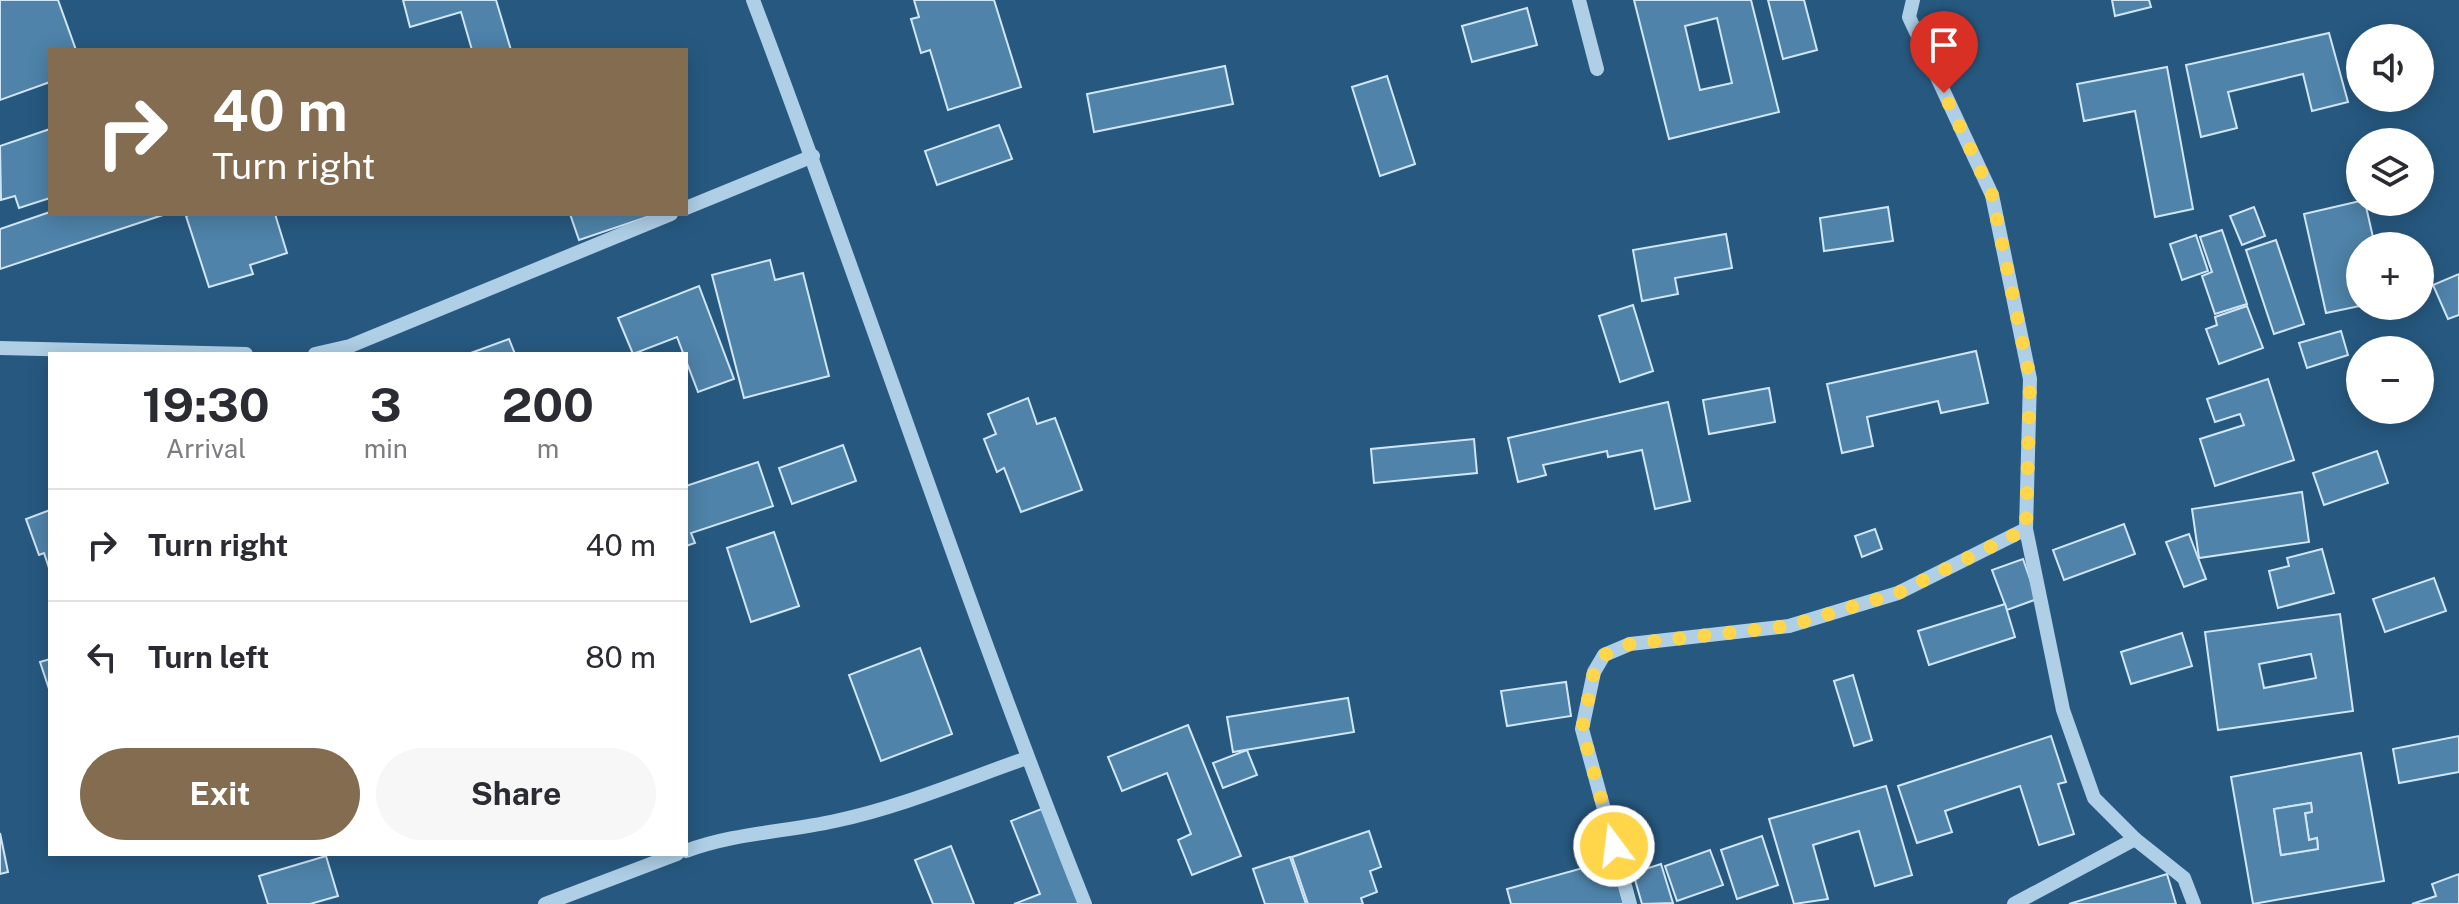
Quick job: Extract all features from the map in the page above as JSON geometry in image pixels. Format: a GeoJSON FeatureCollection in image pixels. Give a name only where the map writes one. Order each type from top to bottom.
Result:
{"type":"FeatureCollection","features":[{"type":"Feature","properties":{"kind":"street"},"geometry":{"type":"LineString","coordinates":[[753,0],[813,156],[1027,758],[1085,904]]}},
{"type":"Feature","properties":{"kind":"street"},"geometry":{"type":"LineString","coordinates":[[1579,0],[1597,69]]}},
{"type":"Feature","properties":{"kind":"street"},"geometry":{"type":"LineString","coordinates":[[1913,0],[1909,17],[1992,195],[2030,379],[2026,529],[2063,710],[2094,798],[2135,839],[2184,878],[2194,904]]}},
{"type":"Feature","properties":{"kind":"street"},"geometry":{"type":"LineString","coordinates":[[688,207],[813,156]]}},
{"type":"Feature","properties":{"kind":"street"},"geometry":{"type":"LineString","coordinates":[[324,352],[350,346],[666,216]]}},
{"type":"Feature","properties":{"kind":"street"},"geometry":{"type":"LineString","coordinates":[[0,348],[164,352]]}},
{"type":"Feature","properties":{"kind":"street"},"geometry":{"type":"LineString","coordinates":[[1630,904],[1582,729],[1594,672],[1604,655],[1630,644],[1789,626],[1898,593],[2026,529]]}},
{"type":"Feature","properties":{"kind":"street"},"geometry":{"type":"LineString","coordinates":[[688,850],[713,841],[837,821],[899,803],[1027,758]]}},
{"type":"Feature","properties":{"kind":"street"},"geometry":{"type":"LineString","coordinates":[[2014,904],[2135,839]]}},
{"type":"Feature","properties":{"kind":"street"},"geometry":{"type":"LineString","coordinates":[[545,904],[672,856]]}},
{"type":"Feature","properties":{"kind":"building"},"geometry":{"type":"Polygon","coordinates":[[[0,0],[58,0],[75,48],[48,48],[48,83],[0,100],[0,0]]]}},
{"type":"Feature","properties":{"kind":"building"},"geometry":{"type":"Polygon","coordinates":[[[403,0],[496,0],[510,48],[471,48],[461,12],[410,27],[403,0]]]}},
{"type":"Feature","properties":{"kind":"building"},"geometry":{"type":"Polygon","coordinates":[[[914,0],[994,0],[1021,87],[948,110],[930,50],[921,53],[911,19],[919,17],[914,0]]]}},
{"type":"Feature","properties":{"kind":"building"},"geometry":{"type":"Polygon","coordinates":[[[1634,0],[1751,0],[1779,112],[1669,139],[1634,0]],[[1717,18],[1685,26],[1700,90],[1732,83],[1717,18]]]}},
{"type":"Feature","properties":{"kind":"building"},"geometry":{"type":"Polygon","coordinates":[[[1768,0],[1804,0],[1817,50],[1783,59],[1768,0]]]}},
{"type":"Feature","properties":{"kind":"building"},"geometry":{"type":"Polygon","coordinates":[[[2112,0],[2149,0],[2151,7],[2115,16],[2112,0]]]}},
{"type":"Feature","properties":{"kind":"building"},"geometry":{"type":"Polygon","coordinates":[[[1527,8],[1537,45],[1472,62],[1462,26],[1527,8]]]}},
{"type":"Feature","properties":{"kind":"building"},"geometry":{"type":"Polygon","coordinates":[[[2329,33],[2346,102],[2312,111],[2303,74],[2228,92],[2237,128],[2201,137],[2186,65],[2329,33]]]}},
{"type":"Feature","properties":{"kind":"building"},"geometry":{"type":"Polygon","coordinates":[[[1225,66],[1233,104],[1094,132],[1087,94],[1225,66]]]}},
{"type":"Feature","properties":{"kind":"building"},"geometry":{"type":"Polygon","coordinates":[[[2167,67],[2193,209],[2155,217],[2135,111],[2084,121],[2077,84],[2167,67]]]}},
{"type":"Feature","properties":{"kind":"building"},"geometry":{"type":"Polygon","coordinates":[[[1387,76],[1415,164],[1380,176],[1352,87],[1387,76]]]}},
{"type":"Feature","properties":{"kind":"building"},"geometry":{"type":"Polygon","coordinates":[[[999,125],[1012,159],[937,185],[925,151],[999,125]]]}},
{"type":"Feature","properties":{"kind":"building"},"geometry":{"type":"Polygon","coordinates":[[[48,130],[48,199],[19,208],[15,196],[1,200],[0,146],[48,130]]]}},
{"type":"Feature","properties":{"kind":"building"},"geometry":{"type":"Polygon","coordinates":[[[2346,204],[2346,216],[2368,216],[2372,232],[2346,232],[2346,309],[2326,313],[2304,214],[2346,204]]]}},
{"type":"Feature","properties":{"kind":"building"},"geometry":{"type":"Polygon","coordinates":[[[1888,207],[1893,241],[1824,251],[1820,218],[1888,207]]]}},
{"type":"Feature","properties":{"kind":"building"},"geometry":{"type":"Polygon","coordinates":[[[2254,207],[2265,236],[2242,245],[2230,216],[2254,207]]]}},
{"type":"Feature","properties":{"kind":"building"},"geometry":{"type":"Polygon","coordinates":[[[48,213],[48,216],[160,216],[0,269],[0,229],[48,213]]]}},
{"type":"Feature","properties":{"kind":"building"},"geometry":{"type":"Polygon","coordinates":[[[186,216],[276,216],[287,253],[250,265],[253,274],[209,287],[186,216]]]}},
{"type":"Feature","properties":{"kind":"building"},"geometry":{"type":"Polygon","coordinates":[[[571,216],[650,216],[579,240],[571,216]]]}},
{"type":"Feature","properties":{"kind":"building"},"geometry":{"type":"Polygon","coordinates":[[[2222,230],[2247,304],[2215,314],[2202,276],[2212,272],[2200,237],[2222,230]]]}},
{"type":"Feature","properties":{"kind":"building"},"geometry":{"type":"Polygon","coordinates":[[[1726,234],[1732,268],[1675,278],[1678,294],[1642,301],[1633,250],[1726,234]]]}},
{"type":"Feature","properties":{"kind":"building"},"geometry":{"type":"Polygon","coordinates":[[[2196,235],[2208,271],[2182,280],[2170,244],[2196,235]]]}},
{"type":"Feature","properties":{"kind":"building"},"geometry":{"type":"Polygon","coordinates":[[[2276,240],[2304,324],[2274,334],[2246,250],[2276,240]]]}},
{"type":"Feature","properties":{"kind":"building"},"geometry":{"type":"Polygon","coordinates":[[[770,260],[775,280],[803,273],[829,376],[744,398],[712,275],[770,260]]]}},
{"type":"Feature","properties":{"kind":"building"},"geometry":{"type":"Polygon","coordinates":[[[2459,274],[2459,315],[2448,319],[2434,285],[2459,274]]]}},
{"type":"Feature","properties":{"kind":"building"},"geometry":{"type":"Polygon","coordinates":[[[699,286],[734,379],[698,392],[688,366],[688,352],[683,352],[677,337],[632,352],[618,318],[699,286]]]}},
{"type":"Feature","properties":{"kind":"building"},"geometry":{"type":"Polygon","coordinates":[[[1633,305],[1653,371],[1620,382],[1599,316],[1633,305]]]}},
{"type":"Feature","properties":{"kind":"building"},"geometry":{"type":"Polygon","coordinates":[[[2247,306],[2263,348],[2219,364],[2206,329],[2217,325],[2215,317],[2247,306]]]}},
{"type":"Feature","properties":{"kind":"building"},"geometry":{"type":"Polygon","coordinates":[[[2341,331],[2346,356],[2307,368],[2299,343],[2341,331]]]}},
{"type":"Feature","properties":{"kind":"building"},"geometry":{"type":"Polygon","coordinates":[[[509,339],[514,352],[473,352],[509,339]]]}},
{"type":"Feature","properties":{"kind":"building"},"geometry":{"type":"Polygon","coordinates":[[[1976,351],[1988,403],[1941,413],[1938,401],[1867,417],[1873,446],[1842,453],[1827,384],[1976,351]]]}},
{"type":"Feature","properties":{"kind":"building"},"geometry":{"type":"Polygon","coordinates":[[[2268,379],[2294,460],[2215,486],[2200,439],[2244,425],[2240,414],[2215,422],[2207,399],[2268,379]]]}},
{"type":"Feature","properties":{"kind":"building"},"geometry":{"type":"Polygon","coordinates":[[[1769,388],[1775,422],[1709,434],[1703,400],[1769,388]]]}},
{"type":"Feature","properties":{"kind":"building"},"geometry":{"type":"Polygon","coordinates":[[[1028,398],[1037,424],[1055,418],[1082,490],[1021,512],[1004,468],[997,472],[984,439],[996,434],[988,414],[1028,398]]]}},
{"type":"Feature","properties":{"kind":"building"},"geometry":{"type":"Polygon","coordinates":[[[1668,402],[1690,501],[1655,509],[1642,450],[1608,457],[1607,451],[1543,465],[1546,475],[1518,482],[1508,438],[1668,402]]]}},
{"type":"Feature","properties":{"kind":"building"},"geometry":{"type":"Polygon","coordinates":[[[1474,439],[1477,473],[1374,483],[1371,449],[1474,439]]]}},
{"type":"Feature","properties":{"kind":"building"},"geometry":{"type":"Polygon","coordinates":[[[843,445],[856,481],[792,504],[779,468],[843,445]]]}},
{"type":"Feature","properties":{"kind":"building"},"geometry":{"type":"Polygon","coordinates":[[[2377,451],[2388,483],[2324,505],[2313,473],[2377,451]]]}},
{"type":"Feature","properties":{"kind":"building"},"geometry":{"type":"Polygon","coordinates":[[[758,462],[773,506],[691,533],[695,543],[688,545],[688,485],[758,462]]]}},
{"type":"Feature","properties":{"kind":"building"},"geometry":{"type":"Polygon","coordinates":[[[2302,492],[2309,542],[2199,558],[2192,509],[2302,492]]]}},
{"type":"Feature","properties":{"kind":"building"},"geometry":{"type":"Polygon","coordinates":[[[48,511],[48,565],[44,553],[39,555],[26,519],[48,511]]]}},
{"type":"Feature","properties":{"kind":"building"},"geometry":{"type":"Polygon","coordinates":[[[2124,524],[2135,554],[2064,580],[2053,550],[2124,524]]]}},
{"type":"Feature","properties":{"kind":"building"},"geometry":{"type":"Polygon","coordinates":[[[1875,529],[1882,549],[1862,557],[1855,536],[1875,529]]]}},
{"type":"Feature","properties":{"kind":"building"},"geometry":{"type":"Polygon","coordinates":[[[774,532],[799,606],[751,622],[727,548],[774,532]]]}},
{"type":"Feature","properties":{"kind":"building"},"geometry":{"type":"Polygon","coordinates":[[[2189,534],[2206,579],[2184,587],[2166,542],[2189,534]]]}},
{"type":"Feature","properties":{"kind":"building"},"geometry":{"type":"Polygon","coordinates":[[[2322,549],[2334,593],[2278,608],[2269,571],[2289,566],[2287,558],[2322,549]]]}},
{"type":"Feature","properties":{"kind":"building"},"geometry":{"type":"Polygon","coordinates":[[[2023,559],[2037,599],[2007,610],[1992,570],[2023,559]]]}},
{"type":"Feature","properties":{"kind":"building"},"geometry":{"type":"Polygon","coordinates":[[[2434,578],[2446,611],[2385,632],[2373,599],[2434,578]]]}},
{"type":"Feature","properties":{"kind":"building"},"geometry":{"type":"Polygon","coordinates":[[[2005,604],[2015,637],[1929,665],[1918,631],[2005,604]]]}},
{"type":"Feature","properties":{"kind":"building"},"geometry":{"type":"Polygon","coordinates":[[[2340,614],[2353,711],[2218,730],[2205,632],[2340,614]],[[2311,654],[2259,664],[2264,688],[2316,678],[2311,654]]]}},
{"type":"Feature","properties":{"kind":"building"},"geometry":{"type":"Polygon","coordinates":[[[2182,633],[2192,666],[2131,684],[2121,652],[2182,633]]]}},
{"type":"Feature","properties":{"kind":"building"},"geometry":{"type":"Polygon","coordinates":[[[920,648],[952,734],[881,761],[849,675],[920,648]]]}},
{"type":"Feature","properties":{"kind":"building"},"geometry":{"type":"Polygon","coordinates":[[[48,660],[48,686],[40,662],[48,660]]]}},
{"type":"Feature","properties":{"kind":"building"},"geometry":{"type":"Polygon","coordinates":[[[1853,675],[1872,740],[1854,746],[1834,681],[1853,675]]]}},
{"type":"Feature","properties":{"kind":"building"},"geometry":{"type":"Polygon","coordinates":[[[1566,682],[1571,716],[1507,726],[1501,691],[1566,682]]]}},
{"type":"Feature","properties":{"kind":"building"},"geometry":{"type":"Polygon","coordinates":[[[1348,698],[1354,732],[1233,752],[1227,717],[1348,698]]]}},
{"type":"Feature","properties":{"kind":"building"},"geometry":{"type":"Polygon","coordinates":[[[1188,725],[1241,856],[1192,875],[1178,840],[1191,834],[1167,773],[1122,791],[1108,757],[1188,725]]]}},
{"type":"Feature","properties":{"kind":"building"},"geometry":{"type":"Polygon","coordinates":[[[2051,736],[2066,782],[2058,784],[2074,834],[2039,845],[2020,786],[1945,811],[1952,832],[1917,843],[1898,786],[2051,736]]]}},
{"type":"Feature","properties":{"kind":"building"},"geometry":{"type":"Polygon","coordinates":[[[2459,736],[2459,772],[2399,783],[2393,749],[2459,736]]]}},
{"type":"Feature","properties":{"kind":"building"},"geometry":{"type":"Polygon","coordinates":[[[1247,750],[1257,775],[1223,788],[1213,763],[1247,750]]]}},
{"type":"Feature","properties":{"kind":"building"},"geometry":{"type":"Polygon","coordinates":[[[2361,753],[2384,881],[2253,904],[2231,777],[2361,753]],[[2311,803],[2274,809],[2281,855],[2318,849],[2317,838],[2309,840],[2305,813],[2312,812],[2311,803]]]}},
{"type":"Feature","properties":{"kind":"building"},"geometry":{"type":"Polygon","coordinates":[[[1886,786],[1912,875],[1875,886],[1859,831],[1813,845],[1828,899],[1794,904],[1769,819],[1886,786]]]}},
{"type":"Feature","properties":{"kind":"building"},"geometry":{"type":"Polygon","coordinates":[[[2311,803],[2312,812],[2305,813],[2309,840],[2317,838],[2318,849],[2281,855],[2274,809],[2311,803]]]}},
{"type":"Feature","properties":{"kind":"building"},"geometry":{"type":"Polygon","coordinates":[[[1044,808],[1082,904],[1014,904],[1040,894],[1011,821],[1044,808]]]}},
{"type":"Feature","properties":{"kind":"building"},"geometry":{"type":"Polygon","coordinates":[[[1369,831],[1381,867],[1370,871],[1377,892],[1361,898],[1363,904],[1308,904],[1292,857],[1369,831]]]}},
{"type":"Feature","properties":{"kind":"building"},"geometry":{"type":"Polygon","coordinates":[[[0,833],[8,872],[0,874],[0,833]]]}},
{"type":"Feature","properties":{"kind":"building"},"geometry":{"type":"Polygon","coordinates":[[[1762,836],[1778,885],[1737,899],[1721,850],[1762,836]]]}},
{"type":"Feature","properties":{"kind":"building"},"geometry":{"type":"Polygon","coordinates":[[[951,846],[974,904],[933,904],[915,860],[951,846]]]}},
{"type":"Feature","properties":{"kind":"building"},"geometry":{"type":"Polygon","coordinates":[[[1710,850],[1723,885],[1677,901],[1665,866],[1710,850]]]}},
{"type":"Feature","properties":{"kind":"building"},"geometry":{"type":"Polygon","coordinates":[[[1644,851],[1648,864],[1632,869],[1628,856],[1644,851]]]}},
{"type":"Feature","properties":{"kind":"building"},"geometry":{"type":"Polygon","coordinates":[[[326,856],[338,896],[310,904],[268,904],[259,876],[326,856]]]}},
{"type":"Feature","properties":{"kind":"building"},"geometry":{"type":"Polygon","coordinates":[[[1290,857],[1306,904],[1265,904],[1253,869],[1290,857]]]}},
{"type":"Feature","properties":{"kind":"building"},"geometry":{"type":"Polygon","coordinates":[[[1612,860],[1624,904],[1511,904],[1507,889],[1612,860]]]}},
{"type":"Feature","properties":{"kind":"building"},"geometry":{"type":"Polygon","coordinates":[[[1661,864],[1673,903],[1642,904],[1633,873],[1661,864]]]}},
{"type":"Feature","properties":{"kind":"building"},"geometry":{"type":"Polygon","coordinates":[[[2167,874],[2176,904],[2069,904],[2167,874]]]}},
{"type":"Feature","properties":{"kind":"building"},"geometry":{"type":"Polygon","coordinates":[[[2459,874],[2459,904],[2412,904],[2436,896],[2432,884],[2459,874]]]}},
{"type":"Feature","properties":{"kind":"route"},"geometry":{"type":"LineString","coordinates":[[1614,846],[1582,729],[1594,672],[1604,655],[1630,644],[1789,626],[1898,593],[2026,529],[2030,379],[1992,195],[1944,93]]}}]}
